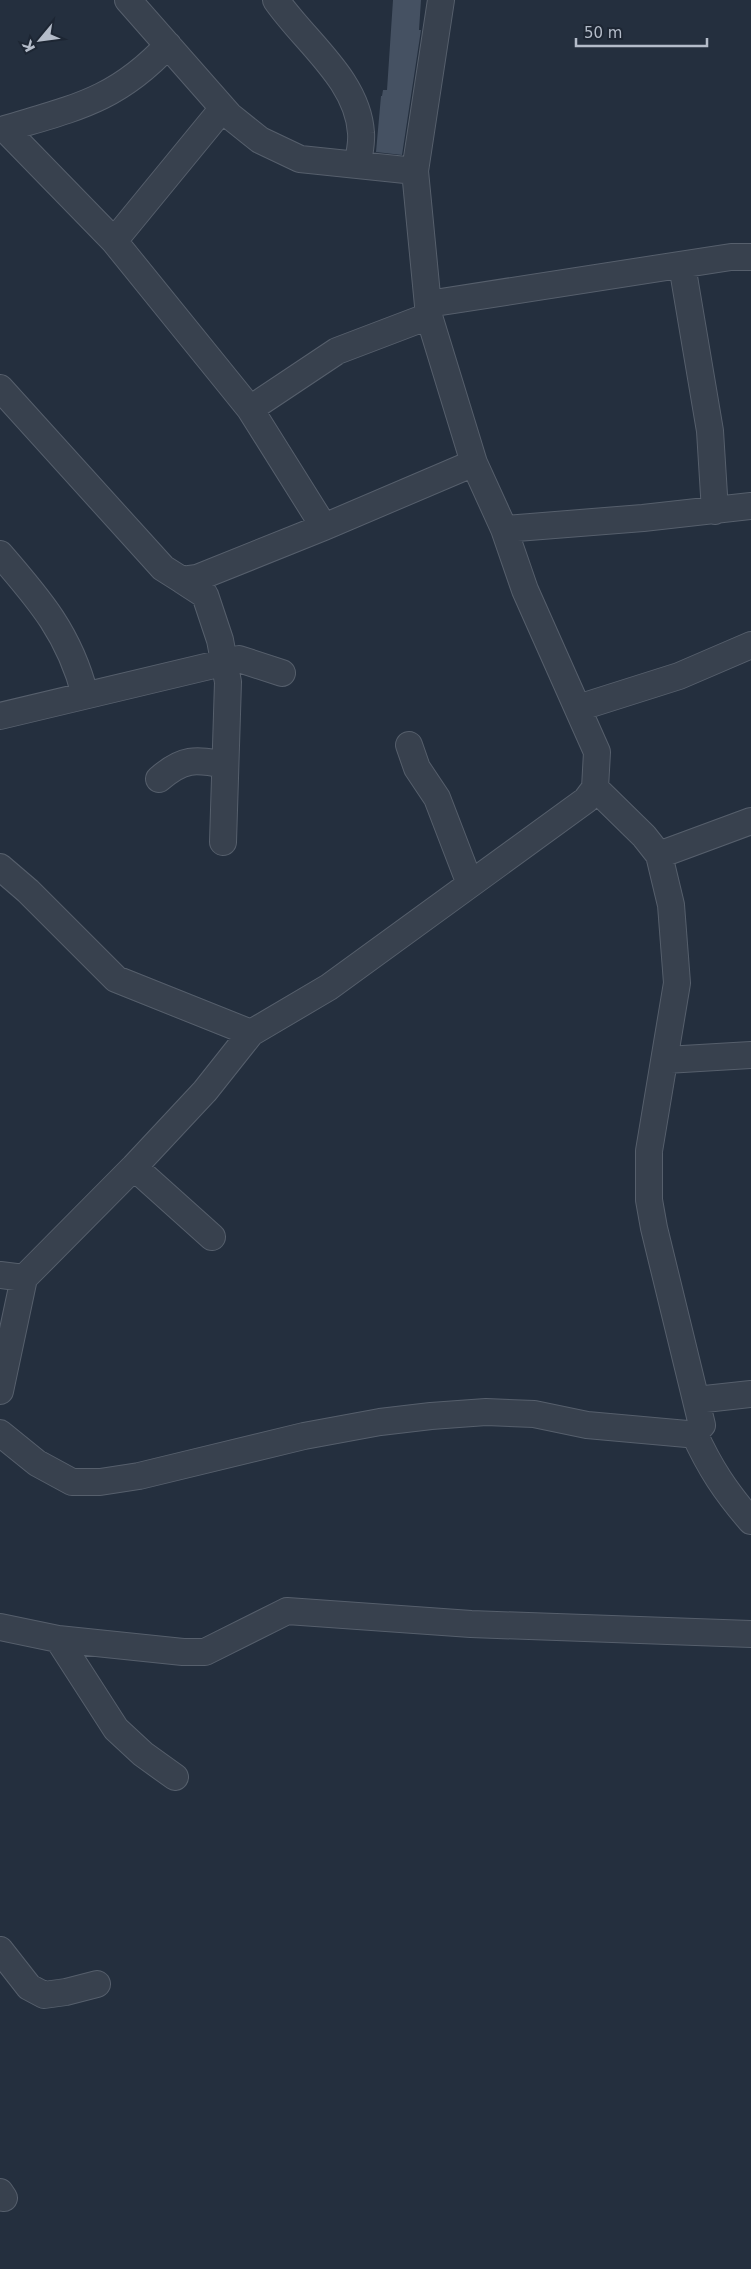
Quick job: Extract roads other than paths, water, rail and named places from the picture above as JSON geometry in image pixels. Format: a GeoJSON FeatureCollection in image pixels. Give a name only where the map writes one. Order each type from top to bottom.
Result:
{"type":"FeatureCollection","features":[{"type":"Feature","properties":{"kind":"street"},"geometry":{"type":"LineString","coordinates":[[128,0],[223,108],[260,140],[300,159],[416,171]]}},
{"type":"Feature","properties":{"kind":"street"},"geometry":{"type":"LineString","coordinates":[[276,0],[350,92],[360,121],[362,135],[358,164]]}},
{"type":"Feature","properties":{"kind":"street"},"geometry":{"type":"LineString","coordinates":[[0,1391],[12,1277],[134,1167],[205,1091],[251,1033],[329,987],[586,800],[595,788],[597,752],[525,590],[504,529],[474,463],[428,310],[416,171],[440,0]]}},
{"type":"Feature","properties":{"kind":"street"},"geometry":{"type":"LineString","coordinates":[[168,45],[138,74],[102,97],[82,106],[5,129],[114,241],[250,408],[324,527]]}},
{"type":"Feature","properties":{"kind":"street"},"geometry":{"type":"LineString","coordinates":[[114,241],[223,108]]}},
{"type":"Feature","properties":{"kind":"street"},"geometry":{"type":"LineString","coordinates":[[250,408],[336,351],[428,310],[682,264],[731,257],[751,257]]}},
{"type":"Feature","properties":{"kind":"street"},"geometry":{"type":"LineString","coordinates":[[682,264],[710,432],[715,510]]}},
{"type":"Feature","properties":{"kind":"street"},"geometry":{"type":"LineString","coordinates":[[0,388],[163,568],[205,595],[220,640],[228,682],[223,842]]}},
{"type":"Feature","properties":{"kind":"street"},"geometry":{"type":"LineString","coordinates":[[182,580],[197,578],[324,527],[474,463]]}},
{"type":"Feature","properties":{"kind":"street"},"geometry":{"type":"LineString","coordinates":[[504,529],[643,518],[751,506]]}},
{"type":"Feature","properties":{"kind":"street"},"geometry":{"type":"LineString","coordinates":[[0,554],[58,626],[76,661],[86,695]]}},
{"type":"Feature","properties":{"kind":"street"},"geometry":{"type":"LineString","coordinates":[[578,708],[678,676],[751,645]]}},
{"type":"Feature","properties":{"kind":"street"},"geometry":{"type":"LineString","coordinates":[[0,716],[225,661],[239,659],[282,673]]}},
{"type":"Feature","properties":{"kind":"street"},"geometry":{"type":"LineString","coordinates":[[409,745],[417,768],[437,798],[470,884]]}},
{"type":"Feature","properties":{"kind":"street"},"geometry":{"type":"LineString","coordinates":[[159,779],[173,767],[186,762],[202,761],[225,765]]}},
{"type":"Feature","properties":{"kind":"street"},"geometry":{"type":"LineString","coordinates":[[0,1434],[37,1463],[72,1482],[100,1482],[139,1476],[304,1436],[380,1422],[431,1416],[486,1412],[534,1414],[587,1425],[687,1434],[694,1433],[702,1425],[654,1228],[649,1200],[649,1151],[666,1060],[677,983],[671,905],[659,856],[644,836],[595,788]]}},
{"type":"Feature","properties":{"kind":"street"},"geometry":{"type":"LineString","coordinates":[[659,856],[751,821]]}},
{"type":"Feature","properties":{"kind":"street"},"geometry":{"type":"LineString","coordinates":[[0,867],[28,891],[116,979],[251,1033]]}},
{"type":"Feature","properties":{"kind":"street"},"geometry":{"type":"LineString","coordinates":[[666,1060],[751,1055]]}},
{"type":"Feature","properties":{"kind":"street"},"geometry":{"type":"LineString","coordinates":[[134,1167],[212,1237]]}},
{"type":"Feature","properties":{"kind":"street"},"geometry":{"type":"LineString","coordinates":[[696,1400],[751,1394]]}},
{"type":"Feature","properties":{"kind":"street"},"geometry":{"type":"LineString","coordinates":[[694,1433],[711,1470],[751,1521]]}},
{"type":"Feature","properties":{"kind":"street"},"geometry":{"type":"LineString","coordinates":[[0,1627],[58,1639],[183,1652],[205,1652],[287,1611],[471,1624],[751,1634]]}},
{"type":"Feature","properties":{"kind":"street"},"geometry":{"type":"LineString","coordinates":[[58,1639],[116,1729],[143,1754],[175,1777]]}},
{"type":"Feature","properties":{"kind":"street"},"geometry":{"type":"LineString","coordinates":[[0,1950],[29,1987],[44,1995],[97,1984]]}}]}
